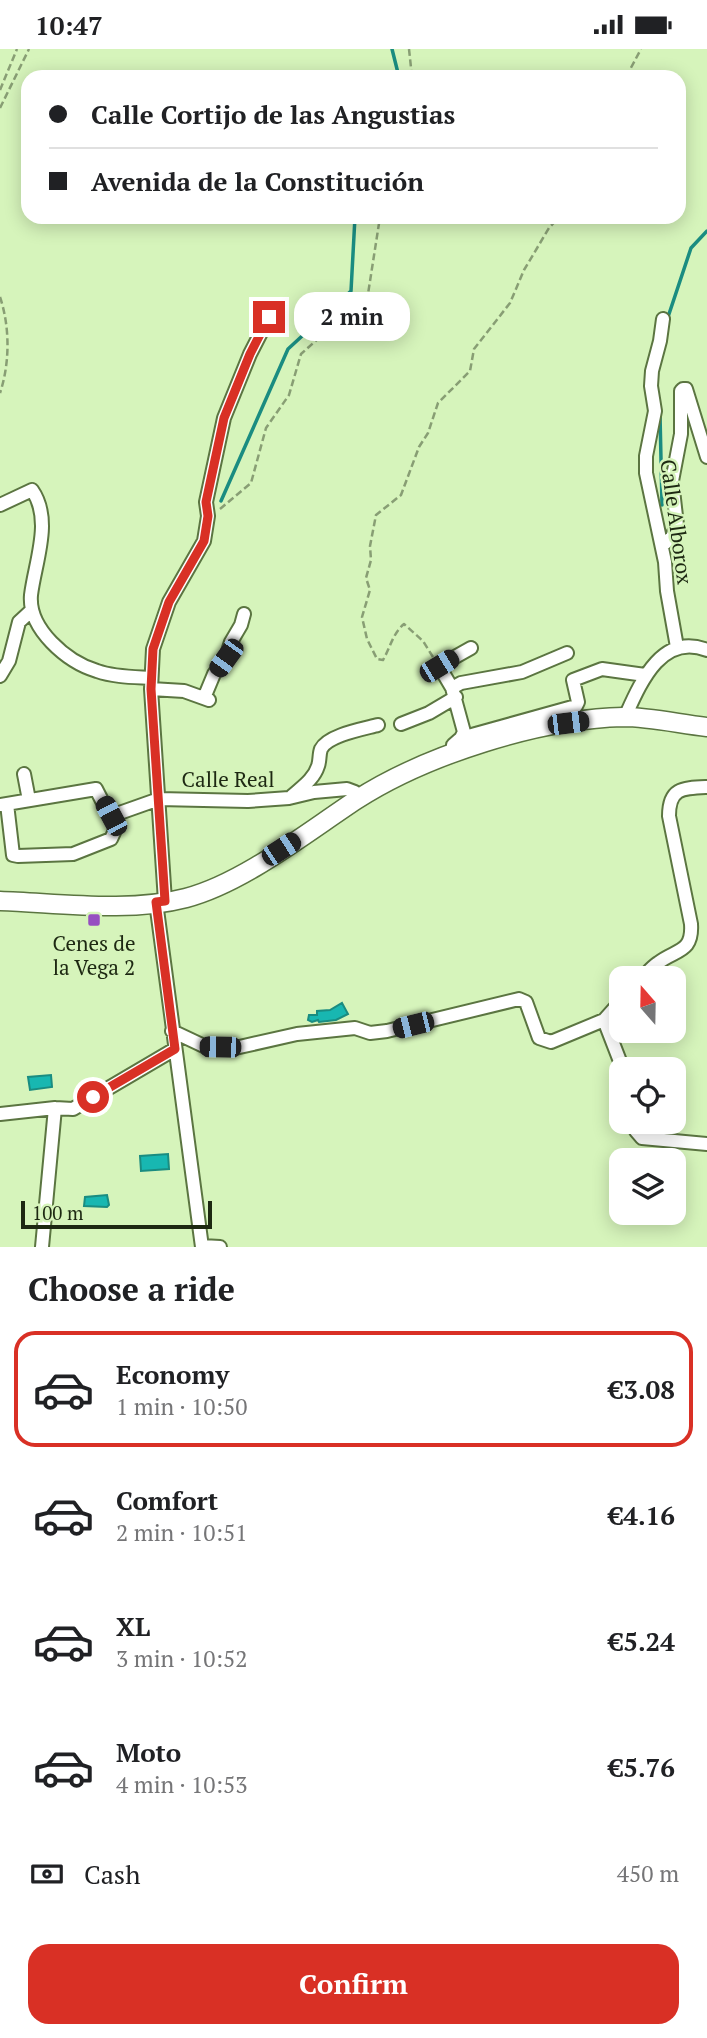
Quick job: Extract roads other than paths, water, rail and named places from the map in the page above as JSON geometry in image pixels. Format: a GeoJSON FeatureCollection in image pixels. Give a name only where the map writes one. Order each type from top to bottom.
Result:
{"type":"FeatureCollection","features":[{"type":"Feature","properties":{"kind":"street"},"geometry":{"type":"LineString","coordinates":[[220,1247],[202,1246],[172,1031],[160,902],[159,799],[150,683],[153,649],[169,602],[204,541],[208,516],[206,502],[224,418],[250,354],[269,317]]}},
{"type":"Feature","properties":{"kind":"street","name":"Calle Alborox"},"geometry":{"type":"LineString","coordinates":[[663,319],[652,371],[651,386],[655,411],[646,456],[646,473],[667,570],[667,591],[677,647]]}},
{"type":"Feature","properties":{"kind":"street"},"geometry":{"type":"LineString","coordinates":[[662,546],[672,537],[677,525],[672,481],[681,434],[683,389],[707,457]]}},
{"type":"Feature","properties":{"kind":"street"},"geometry":{"type":"LineString","coordinates":[[0,505],[32,490],[37,497],[42,520],[31,596],[32,611],[55,646],[74,660],[97,671],[207,699],[214,674],[226,658],[231,642],[242,625],[244,614]]}},
{"type":"Feature","properties":{"kind":"street"},"geometry":{"type":"LineString","coordinates":[[0,676],[9,661],[19,622],[32,611]]}},
{"type":"Feature","properties":{"kind":"street"},"geometry":{"type":"LineString","coordinates":[[625,717],[645,675],[657,661],[677,647],[689,646],[707,650]]}},
{"type":"Feature","properties":{"kind":"street"},"geometry":{"type":"LineString","coordinates":[[457,746],[464,732],[454,692],[439,666],[471,648]]}},
{"type":"Feature","properties":{"kind":"street"},"geometry":{"type":"LineString","coordinates":[[401,725],[429,713],[461,683],[522,671],[567,653]]}},
{"type":"Feature","properties":{"kind":"street"},"geometry":{"type":"LineString","coordinates":[[0,901],[92,905],[186,898],[223,883],[262,862],[359,798],[457,746],[576,706],[578,702],[573,680],[602,669],[645,675]]}},
{"type":"Feature","properties":{"kind":"street"},"geometry":{"type":"LineString","coordinates":[[457,746],[568,723],[625,717],[707,727]]}},
{"type":"Feature","properties":{"kind":"street"},"geometry":{"type":"LineString","coordinates":[[289,798],[310,780],[318,768],[321,749],[328,741],[353,731],[378,726]]}},
{"type":"Feature","properties":{"kind":"street"},"geometry":{"type":"LineString","coordinates":[[24,774],[29,800]]}},
{"type":"Feature","properties":{"kind":"street"},"geometry":{"type":"LineString","coordinates":[[655,966],[685,948],[690,941],[691,924],[669,816],[669,802],[675,793],[687,787],[707,787]]}},
{"type":"Feature","properties":{"kind":"street"},"geometry":{"type":"LineString","coordinates":[[96,789],[116,828],[111,839],[73,854],[13,855],[4,804],[96,789]]}},
{"type":"Feature","properties":{"kind":"street","name":"Calle Real"},"geometry":{"type":"LineString","coordinates":[[111,816],[159,799],[248,801],[347,789],[355,792],[359,798]]}},
{"type":"Feature","properties":{"kind":"street"},"geometry":{"type":"LineString","coordinates":[[172,1031],[206,1047],[235,1048],[298,1034],[355,1028],[370,1033],[387,1031],[519,999],[526,1002],[539,1038],[551,1042],[604,1020],[609,1014]]}},
{"type":"Feature","properties":{"kind":"street"},"geometry":{"type":"LineString","coordinates":[[604,1020],[618,1057]]}},
{"type":"Feature","properties":{"kind":"street"},"geometry":{"type":"LineString","coordinates":[[0,1114],[55,1108],[73,1109],[175,1049]]}},
{"type":"Feature","properties":{"kind":"street"},"geometry":{"type":"LineString","coordinates":[[42,1247],[55,1108]]}},
{"type":"Feature","properties":{"kind":"street"},"geometry":{"type":"LineString","coordinates":[[639,1134],[642,1138],[707,1144]]}},
{"type":"Feature","properties":{"kind":"water"},"geometry":{"type":"Polygon","coordinates":[[[342,1003],[348,1014],[336,1020],[308,1020],[309,1015],[317,1015],[317,1011],[330,1010],[342,1003]]]}},
{"type":"Feature","properties":{"kind":"water"},"geometry":{"type":"Polygon","coordinates":[[[51,1075],[52,1087],[30,1090],[28,1077],[51,1075]]]}},
{"type":"Feature","properties":{"kind":"water"},"geometry":{"type":"Polygon","coordinates":[[[168,1154],[169,1169],[141,1171],[140,1156],[168,1154]]]}},
{"type":"Feature","properties":{"kind":"water"},"geometry":{"type":"Polygon","coordinates":[[[107,1195],[107,1207],[84,1206],[85,1197],[107,1195]]]}},
{"type":"Feature","properties":{"kind":"waterway"},"geometry":{"type":"LineString","coordinates":[[392,49],[397,70]]}},
{"type":"Feature","properties":{"kind":"waterway"},"geometry":{"type":"LineString","coordinates":[[221,501],[288,349],[351,291],[355,224]]}},
{"type":"Feature","properties":{"kind":"waterway"},"geometry":{"type":"LineString","coordinates":[[667,320],[691,248],[707,231]]}},
{"type":"Feature","properties":{"kind":"waterway"},"geometry":{"type":"LineString","coordinates":[[660,414],[662,505]]}},
{"type":"Feature","properties":{"kind":"place","name":"Cenes de la Vega 2"},"geometry":{"type":"Point","coordinates":[94,920]}}]}
